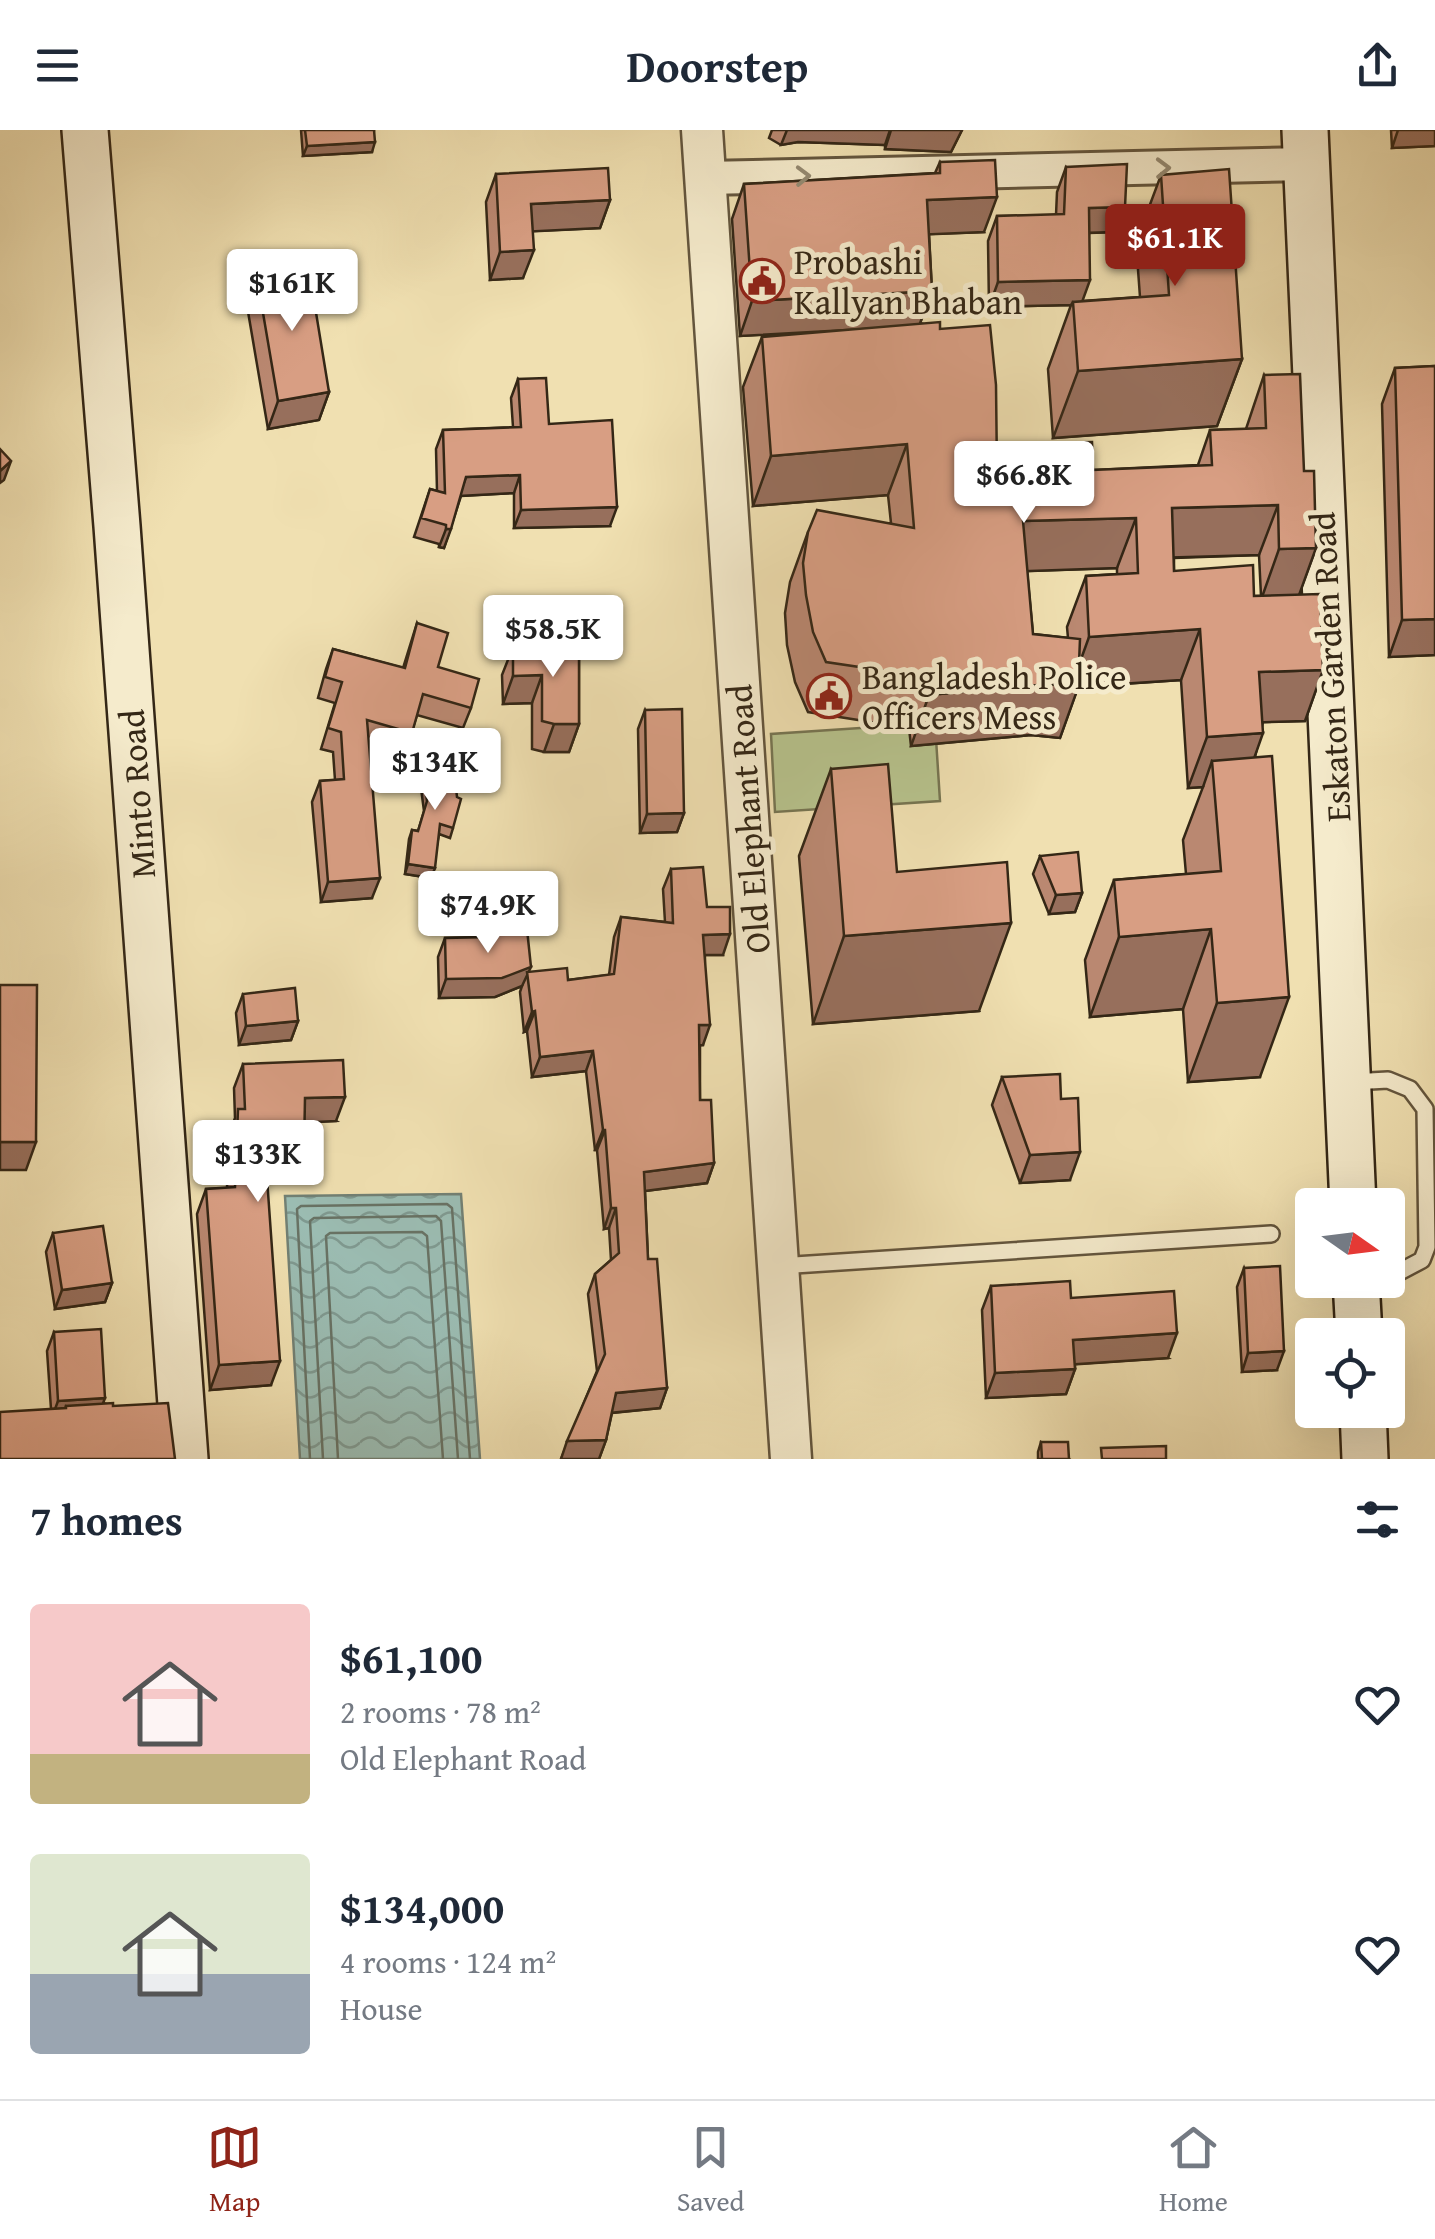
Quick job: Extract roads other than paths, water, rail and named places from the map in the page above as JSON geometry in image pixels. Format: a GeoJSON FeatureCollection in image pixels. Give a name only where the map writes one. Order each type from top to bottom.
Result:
{"type":"FeatureCollection","features":[{"type":"Feature","properties":{"kind":"main road","name":"Minto Road"},"geometry":{"type":"LineString","coordinates":[[86,130],[118,526],[177,1435]]}},
{"type":"Feature","properties":{"kind":"main road","name":"Eskaton Garden Road"},"geometry":{"type":"LineString","coordinates":[[1306,147],[1352,1188]]}},
{"type":"Feature","properties":{"kind":"main road"},"geometry":{"type":"LineString","coordinates":[[1364,1428],[1366,1459]]}},
{"type":"Feature","properties":{"kind":"street","name":"Old Elephant Road"},"geometry":{"type":"LineString","coordinates":[[702,130],[791,1459]]}},
{"type":"Feature","properties":{"kind":"street"},"geometry":{"type":"LineString","coordinates":[[706,178],[1306,147]]}},
{"type":"Feature","properties":{"kind":"lane"},"geometry":{"type":"LineString","coordinates":[[1348,1082],[1388,1080],[1410,1089],[1424,1108],[1427,1247],[1422,1260],[1405,1270]]}},
{"type":"Feature","properties":{"kind":"lane"},"geometry":{"type":"LineString","coordinates":[[778,1266],[1271,1234]]}},
{"type":"Feature","properties":{"kind":"water"},"geometry":{"type":"Polygon","coordinates":[[[461,1194],[480,1459],[300,1459],[285,1196],[461,1194]]]}},
{"type":"Feature","properties":{"kind":"place","name":"Probashi Kallyan Bhaban"},"geometry":{"type":"Point","coordinates":[762,281]}},
{"type":"Feature","properties":{"kind":"place","name":"Bangladesh Police Officers Mess"},"geometry":{"type":"Point","coordinates":[829,696]}}]}
